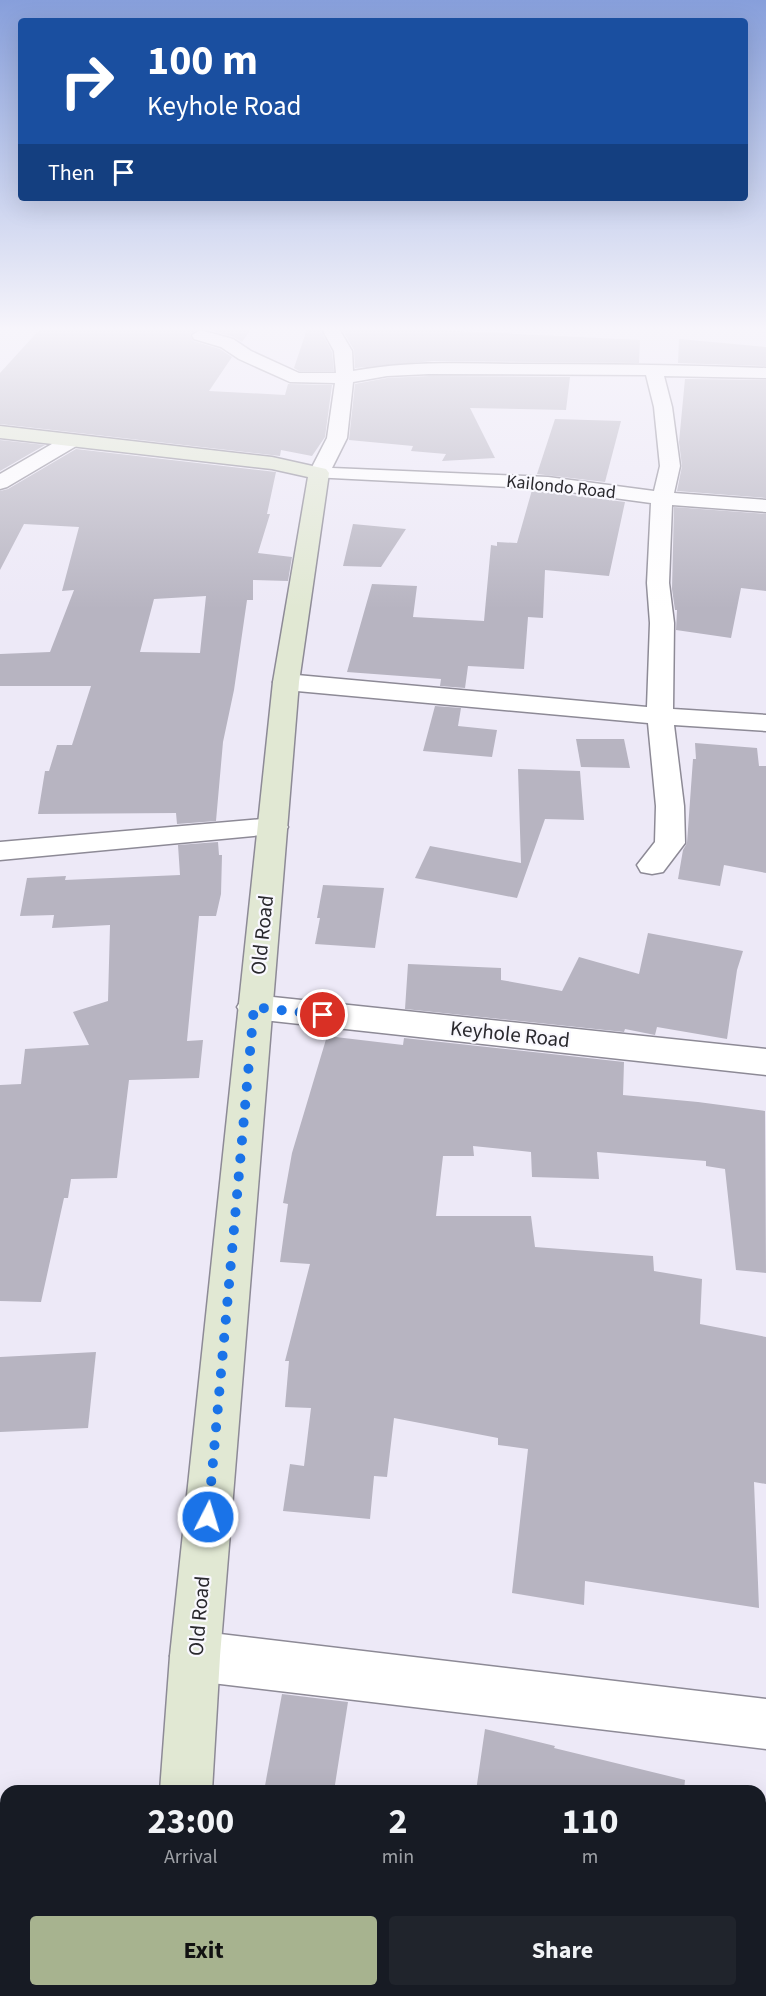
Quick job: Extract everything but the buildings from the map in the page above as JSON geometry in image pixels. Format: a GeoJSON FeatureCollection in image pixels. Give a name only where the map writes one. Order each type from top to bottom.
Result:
{"type":"FeatureCollection","features":[{"type":"Feature","properties":{"kind":"street"},"geometry":{"type":"LineString","coordinates":[[0,432],[272,463],[319,473],[337,438],[339,422]]}},
{"type":"Feature","properties":{"kind":"street"},"geometry":{"type":"LineString","coordinates":[[652,865],[670,843],[670,806],[660,716],[659,675],[662,622],[658,583],[662,498],[670,466],[665,422]]}},
{"type":"Feature","properties":{"kind":"street"},"geometry":{"type":"LineString","coordinates":[[0,483],[71,441]]}},
{"type":"Feature","properties":{"kind":"street","name":"Kailondo Road"},"geometry":{"type":"LineString","coordinates":[[319,473],[548,483],[662,498],[766,506]]}},
{"type":"Feature","properties":{"kind":"street","name":"Old Road"},"geometry":{"type":"LineString","coordinates":[[186,1785],[195,1656],[286,682],[319,473]]}},
{"type":"Feature","properties":{"kind":"street"},"geometry":{"type":"LineString","coordinates":[[286,682],[660,716],[766,723]]}},
{"type":"Feature","properties":{"kind":"street"},"geometry":{"type":"LineString","coordinates":[[0,850],[274,827]]}},
{"type":"Feature","properties":{"kind":"street","name":"Keyhole Road"},"geometry":{"type":"LineString","coordinates":[[254,1007],[766,1062]]}},
{"type":"Feature","properties":{"kind":"street"},"geometry":{"type":"LineString","coordinates":[[195,1656],[766,1724]]}},
{"type":"Feature","properties":{"kind":"route"},"geometry":{"type":"LineString","coordinates":[[208,1517],[254,1007],[323,1015]]}}]}
